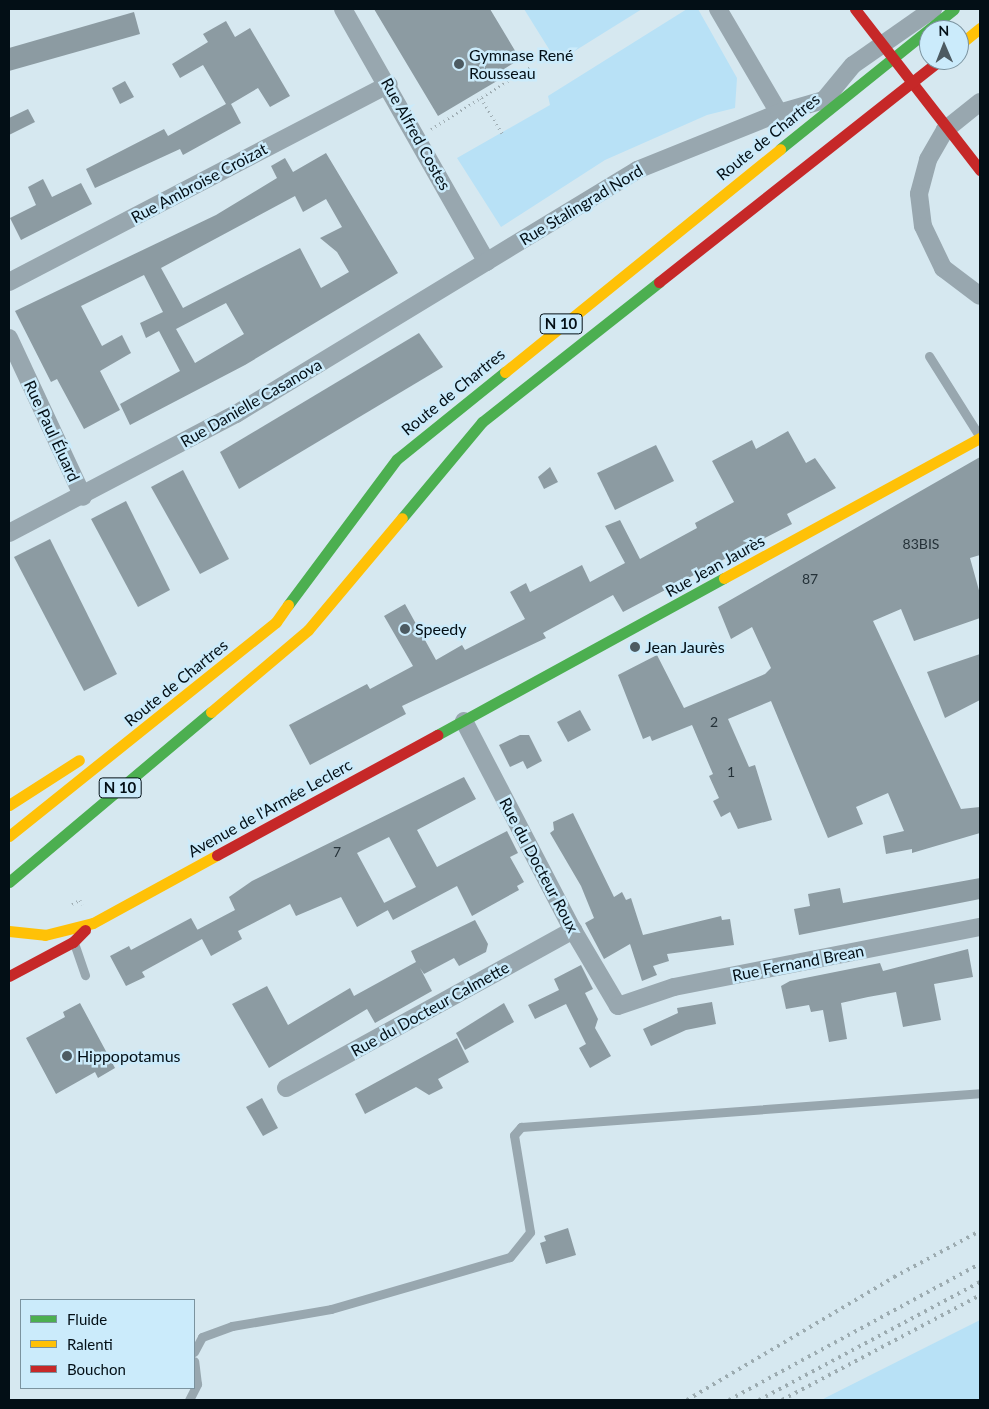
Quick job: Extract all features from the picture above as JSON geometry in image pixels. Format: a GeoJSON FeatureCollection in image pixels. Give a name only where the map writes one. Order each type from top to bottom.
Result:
{"type":"FeatureCollection","features":[{"type":"Feature","properties":{"kind":"main road"},"geometry":{"type":"LineString","coordinates":[[854,9],[980,170]]}},
{"type":"Feature","properties":{"kind":"main road","name":"Route de Chartres"},"geometry":{"type":"LineString","coordinates":[[9,836],[209,679],[276,622],[397,458],[954,9]]}},
{"type":"Feature","properties":{"kind":"main road"},"geometry":{"type":"LineString","coordinates":[[969,37],[980,28]]}},
{"type":"Feature","properties":{"kind":"main road","name":"N 10"},"geometry":{"type":"LineString","coordinates":[[9,882],[308,630],[482,422],[927,70]]}},
{"type":"Feature","properties":{"kind":"main road","name":"Rue Jean Jaurès"},"geometry":{"type":"LineString","coordinates":[[464,721],[980,438]]}},
{"type":"Feature","properties":{"kind":"main road"},"geometry":{"type":"LineString","coordinates":[[127,724],[180,682],[209,679]]}},
{"type":"Feature","properties":{"kind":"main road","name":"Avenue de l'Armée Leclerc"},"geometry":{"type":"LineString","coordinates":[[9,931],[23,935],[65,930],[92,923],[464,721]]}},
{"type":"Feature","properties":{"kind":"main road"},"geometry":{"type":"LineString","coordinates":[[9,805],[88,754]]}},
{"type":"Feature","properties":{"kind":"main road","name":"Avenue de l'Armée Leclerc"},"geometry":{"type":"LineString","coordinates":[[9,976],[73,942],[92,923]]}},
{"type":"Feature","properties":{"kind":"street","name":"Rue Alfred Costes"},"geometry":{"type":"LineString","coordinates":[[342,9],[389,84],[487,262]]}},
{"type":"Feature","properties":{"kind":"street"},"geometry":{"type":"LineString","coordinates":[[718,9],[778,113]]}},
{"type":"Feature","properties":{"kind":"street","name":"Rue Stalingrad Nord"},"geometry":{"type":"LineString","coordinates":[[487,262],[637,170],[778,113],[824,100],[853,65],[934,9]]}},
{"type":"Feature","properties":{"kind":"street","name":"Rue Ambroise Croizat"},"geometry":{"type":"LineString","coordinates":[[9,282],[389,84]]}},
{"type":"Feature","properties":{"kind":"street"},"geometry":{"type":"LineString","coordinates":[[980,102],[945,130],[928,160],[919,194],[923,226],[943,268],[980,296]]}},
{"type":"Feature","properties":{"kind":"street","name":"Rue Danielle Casanova"},"geometry":{"type":"LineString","coordinates":[[9,533],[83,497],[236,414],[487,262]]}},
{"type":"Feature","properties":{"kind":"street","name":"Rue Paul Éluard"},"geometry":{"type":"LineString","coordinates":[[9,338],[83,497]]}},
{"type":"Feature","properties":{"kind":"street","name":"Rue du Docteur Roux"},"geometry":{"type":"LineString","coordinates":[[464,721],[573,930],[618,1006]]}},
{"type":"Feature","properties":{"kind":"street","name":"Rue Fernand Brean"},"geometry":{"type":"LineString","coordinates":[[618,1006],[674,987],[980,927]]}},
{"type":"Feature","properties":{"kind":"street","name":"Rue du Docteur Calmette"},"geometry":{"type":"LineString","coordinates":[[286,1088],[573,930]]}},
{"type":"Feature","properties":{"kind":"lane"},"geometry":{"type":"LineString","coordinates":[[929,356],[980,438]]}},
{"type":"Feature","properties":{"kind":"lane"},"geometry":{"type":"LineString","coordinates":[[65,930],[73,942],[85,975]]}},
{"type":"Feature","properties":{"kind":"lane"},"geometry":{"type":"LineString","coordinates":[[195,1350],[202,1337],[232,1326],[354,1304],[510,1257],[530,1232],[514,1135],[521,1127],[980,1093]]}},
{"type":"Feature","properties":{"kind":"lane"},"geometry":{"type":"LineString","coordinates":[[195,1369],[197,1384],[195,1388]]}},
{"type":"Feature","properties":{"kind":"path"},"geometry":{"type":"LineString","coordinates":[[418,136],[530,67]]}},
{"type":"Feature","properties":{"kind":"path"},"geometry":{"type":"LineString","coordinates":[[481,98],[502,133]]}},
{"type":"Feature","properties":{"kind":"shaded area"},"geometry":{"type":"Polygon","coordinates":[[[524,9],[642,9],[557,62],[524,9]]]}},
{"type":"Feature","properties":{"kind":"shaded area"},"geometry":{"type":"Polygon","coordinates":[[[687,9],[698,9],[737,78],[735,108],[707,115],[605,160],[501,227],[457,158],[550,105],[548,96],[687,9]]]}},
{"type":"Feature","properties":{"kind":"shaded area"},"geometry":{"type":"Polygon","coordinates":[[[980,1320],[980,1400],[822,1400],[825,1398],[980,1320]]]}},
{"type":"Feature","properties":{"kind":"building","name":"Gymnase René Rousseau"},"geometry":{"type":"Polygon","coordinates":[[[374,9],[490,9],[520,59],[504,69],[507,75],[438,116],[374,9]]]}},
{"type":"Feature","properties":{"kind":"building"},"geometry":{"type":"Polygon","coordinates":[[[134,12],[140,34],[9,71],[9,48],[134,12]]]}},
{"type":"Feature","properties":{"kind":"building"},"geometry":{"type":"Polygon","coordinates":[[[226,21],[235,37],[250,28],[290,96],[270,107],[258,88],[231,104],[241,123],[183,155],[180,149],[95,188],[86,169],[164,129],[168,136],[226,104],[203,65],[180,78],[172,64],[208,42],[203,34],[226,21]]]}},
{"type":"Feature","properties":{"kind":"building"},"geometry":{"type":"Polygon","coordinates":[[[125,81],[134,97],[120,104],[112,88],[125,81]]]}},
{"type":"Feature","properties":{"kind":"building"},"geometry":{"type":"Polygon","coordinates":[[[28,109],[35,122],[9,135],[9,118],[28,109]]]}},
{"type":"Feature","properties":{"kind":"building"},"geometry":{"type":"Polygon","coordinates":[[[326,153],[398,273],[245,365],[130,425],[120,404],[180,371],[159,331],[146,338],[140,323],[163,312],[144,275],[81,306],[102,346],[122,335],[131,353],[100,371],[120,410],[84,429],[57,379],[51,382],[15,311],[216,215],[277,178],[271,166],[285,158],[293,172],[326,153]],[[295,196],[161,268],[183,308],[300,248],[321,288],[349,272],[337,252],[320,238],[342,227],[326,199],[303,212],[295,196]],[[226,303],[176,329],[195,363],[244,334],[226,303]]]}},
{"type":"Feature","properties":{"kind":"building"},"geometry":{"type":"Polygon","coordinates":[[[43,179],[52,197],[81,183],[92,204],[21,240],[10,218],[36,205],[28,187],[43,179]]]}},
{"type":"Feature","properties":{"kind":"building"},"geometry":{"type":"Polygon","coordinates":[[[419,333],[443,367],[239,489],[220,452],[419,333]]]}},
{"type":"Feature","properties":{"kind":"building"},"geometry":{"type":"Polygon","coordinates":[[[788,431],[806,463],[815,458],[836,488],[787,514],[792,524],[623,612],[613,595],[543,633],[546,638],[402,706],[406,714],[310,765],[289,725],[367,684],[370,689],[413,666],[384,616],[405,604],[436,660],[462,645],[465,650],[525,619],[510,592],[526,583],[530,592],[582,565],[590,582],[625,563],[605,526],[620,520],[640,559],[697,528],[695,523],[734,502],[712,461],[752,440],[756,449],[788,431]]]}},
{"type":"Feature","properties":{"kind":"building"},"geometry":{"type":"Polygon","coordinates":[[[656,445],[674,481],[615,510],[597,473],[656,445]]]}},
{"type":"Feature","properties":{"kind":"building"},"geometry":{"type":"Polygon","coordinates":[[[980,457],[980,555],[970,558],[980,594],[980,618],[914,641],[901,609],[873,621],[961,809],[980,807],[980,833],[912,853],[912,849],[886,854],[883,836],[904,831],[888,793],[856,807],[863,824],[828,838],[771,701],[728,719],[749,767],[755,765],[772,820],[738,829],[730,812],[721,817],[713,801],[719,798],[709,776],[713,774],[692,725],[652,741],[650,736],[643,739],[618,675],[657,655],[684,708],[765,674],[771,668],[752,627],[731,639],[718,607],[980,457]]]}},
{"type":"Feature","properties":{"kind":"building"},"geometry":{"type":"Polygon","coordinates":[[[550,467],[558,482],[544,489],[538,477],[550,467]]]}},
{"type":"Feature","properties":{"kind":"building"},"geometry":{"type":"Polygon","coordinates":[[[183,470],[229,559],[200,574],[151,487],[183,470]]]}},
{"type":"Feature","properties":{"kind":"building"},"geometry":{"type":"Polygon","coordinates":[[[126,501],[170,590],[138,607],[91,519],[126,501]]]}},
{"type":"Feature","properties":{"kind":"building"},"geometry":{"type":"Polygon","coordinates":[[[50,539],[117,674],[84,691],[14,557],[50,539]]]}},
{"type":"Feature","properties":{"kind":"building"},"geometry":{"type":"Polygon","coordinates":[[[980,654],[980,700],[945,718],[927,672],[980,654]]]}},
{"type":"Feature","properties":{"kind":"building"},"geometry":{"type":"Polygon","coordinates":[[[580,710],[591,730],[568,742],[557,722],[580,710]]]}},
{"type":"Feature","properties":{"kind":"building"},"geometry":{"type":"Polygon","coordinates":[[[520,735],[529,735],[542,761],[527,769],[523,761],[510,767],[499,745],[520,735]]]}},
{"type":"Feature","properties":{"kind":"building"},"geometry":{"type":"Polygon","coordinates":[[[464,777],[476,799],[417,830],[437,867],[507,831],[518,853],[510,857],[524,882],[517,886],[519,890],[472,916],[457,886],[393,920],[388,910],[357,927],[341,897],[296,916],[290,904],[238,931],[242,939],[211,956],[202,939],[142,972],[145,977],[126,986],[110,956],[129,946],[131,950],[191,918],[197,930],[235,910],[229,897],[252,881],[464,777]],[[389,837],[357,853],[384,903],[416,887],[389,837]]]}},
{"type":"Feature","properties":{"kind":"building"},"geometry":{"type":"Polygon","coordinates":[[[573,813],[614,897],[622,892],[626,900],[631,898],[643,935],[721,916],[722,920],[730,919],[734,945],[667,954],[669,961],[653,966],[657,975],[642,981],[630,944],[604,959],[585,923],[594,918],[581,886],[550,833],[554,830],[553,822],[573,813]]]}},
{"type":"Feature","properties":{"kind":"building"},"geometry":{"type":"Polygon","coordinates":[[[980,878],[980,899],[799,935],[794,909],[810,906],[808,894],[840,888],[843,903],[980,878]]]}},
{"type":"Feature","properties":{"kind":"building"},"geometry":{"type":"Polygon","coordinates":[[[475,920],[488,944],[486,952],[459,966],[454,958],[424,974],[420,968],[432,991],[375,1023],[367,1009],[269,1068],[232,1004],[267,986],[288,1025],[350,988],[354,996],[416,962],[411,951],[475,920]]]}},
{"type":"Feature","properties":{"kind":"building"},"geometry":{"type":"Polygon","coordinates":[[[968,949],[973,977],[934,984],[941,1020],[903,1027],[896,992],[868,997],[841,1003],[847,1039],[829,1042],[823,1010],[811,1012],[809,1005],[786,1009],[781,986],[790,981],[880,963],[883,971],[968,949]]]}},
{"type":"Feature","properties":{"kind":"building"},"geometry":{"type":"Polygon","coordinates":[[[581,965],[593,989],[585,993],[598,1019],[595,1028],[611,1056],[590,1068],[579,1048],[586,1044],[566,1004],[535,1019],[528,1005],[559,990],[554,979],[581,965]]]}},
{"type":"Feature","properties":{"kind":"building"},"geometry":{"type":"Polygon","coordinates":[[[712,1002],[716,1024],[686,1030],[651,1046],[643,1029],[678,1013],[677,1008],[712,1002]]]}},
{"type":"Feature","properties":{"kind":"building"},"geometry":{"type":"Polygon","coordinates":[[[80,1003],[115,1068],[98,1078],[95,1072],[56,1094],[26,1038],[65,1017],[63,1012],[80,1003]]]}},
{"type":"Feature","properties":{"kind":"building"},"geometry":{"type":"Polygon","coordinates":[[[504,1003],[514,1022],[465,1050],[456,1033],[504,1003]]]}},
{"type":"Feature","properties":{"kind":"building"},"geometry":{"type":"Polygon","coordinates":[[[457,1038],[469,1062],[438,1079],[443,1088],[429,1095],[416,1087],[365,1114],[355,1094],[457,1038]]]}},
{"type":"Feature","properties":{"kind":"building"},"geometry":{"type":"Polygon","coordinates":[[[262,1098],[278,1128],[263,1136],[246,1107],[262,1098]]]}},
{"type":"Feature","properties":{"kind":"building"},"geometry":{"type":"Polygon","coordinates":[[[568,1228],[576,1255],[546,1264],[540,1243],[546,1241],[544,1236],[568,1228]]]}},
{"type":"Feature","properties":{"kind":"railway"},"geometry":{"type":"LineString","coordinates":[[687,1400],[894,1277],[980,1231]]}},
{"type":"Feature","properties":{"kind":"railway"},"geometry":{"type":"LineString","coordinates":[[729,1400],[980,1264]]}},
{"type":"Feature","properties":{"kind":"railway"},"geometry":{"type":"LineString","coordinates":[[759,1400],[980,1282]]}},
{"type":"Feature","properties":{"kind":"railway"},"geometry":{"type":"LineString","coordinates":[[782,1400],[980,1295]]}},
{"type":"Feature","properties":{"kind":"traffic: fast"},"geometry":{"type":"LineString","coordinates":[[780,149],[954,9]]}},
{"type":"Feature","properties":{"kind":"traffic: fast"},"geometry":{"type":"LineString","coordinates":[[402,518],[482,422],[659,282]]}},
{"type":"Feature","properties":{"kind":"traffic: fast"},"geometry":{"type":"LineString","coordinates":[[288,605],[397,459],[505,372]]}},
{"type":"Feature","properties":{"kind":"traffic: fast"},"geometry":{"type":"LineString","coordinates":[[437,735],[724,578]]}},
{"type":"Feature","properties":{"kind":"traffic: fast"},"geometry":{"type":"LineString","coordinates":[[9,882],[211,712]]}},
{"type":"Feature","properties":{"kind":"traffic: slow"},"geometry":{"type":"LineString","coordinates":[[969,37],[980,28]]}},
{"type":"Feature","properties":{"kind":"traffic: slow"},"geometry":{"type":"LineString","coordinates":[[505,372],[780,149]]}},
{"type":"Feature","properties":{"kind":"traffic: slow"},"geometry":{"type":"LineString","coordinates":[[724,578],[980,438]]}},
{"type":"Feature","properties":{"kind":"traffic: slow"},"geometry":{"type":"LineString","coordinates":[[211,712],[308,630],[402,518]]}},
{"type":"Feature","properties":{"kind":"traffic: slow"},"geometry":{"type":"LineString","coordinates":[[9,836],[276,622],[288,605]]}},
{"type":"Feature","properties":{"kind":"traffic: slow"},"geometry":{"type":"LineString","coordinates":[[9,805],[79,760]]}},
{"type":"Feature","properties":{"kind":"traffic: slow"},"geometry":{"type":"LineString","coordinates":[[9,931],[45,935],[93,923],[217,855]]}},
{"type":"Feature","properties":{"kind":"traffic: jam"},"geometry":{"type":"LineString","coordinates":[[855,9],[980,170]]}},
{"type":"Feature","properties":{"kind":"traffic: jam"},"geometry":{"type":"LineString","coordinates":[[659,282],[927,70]]}},
{"type":"Feature","properties":{"kind":"traffic: jam"},"geometry":{"type":"LineString","coordinates":[[217,855],[437,735]]}},
{"type":"Feature","properties":{"kind":"traffic: jam"},"geometry":{"type":"LineString","coordinates":[[9,976],[73,942],[85,930]]}},
{"type":"Feature","properties":{"kind":"place","name":"Gymnase René Rousseau"},"geometry":{"type":"Point","coordinates":[459,64]}},
{"type":"Feature","properties":{"kind":"place","name":"Speedy"},"geometry":{"type":"Point","coordinates":[405,629]}},
{"type":"Feature","properties":{"kind":"place","name":"Jean Jaurès"},"geometry":{"type":"Point","coordinates":[635,647]}},
{"type":"Feature","properties":{"kind":"place","name":"Hippopotamus"},"geometry":{"type":"Point","coordinates":[67,1056]}}]}
